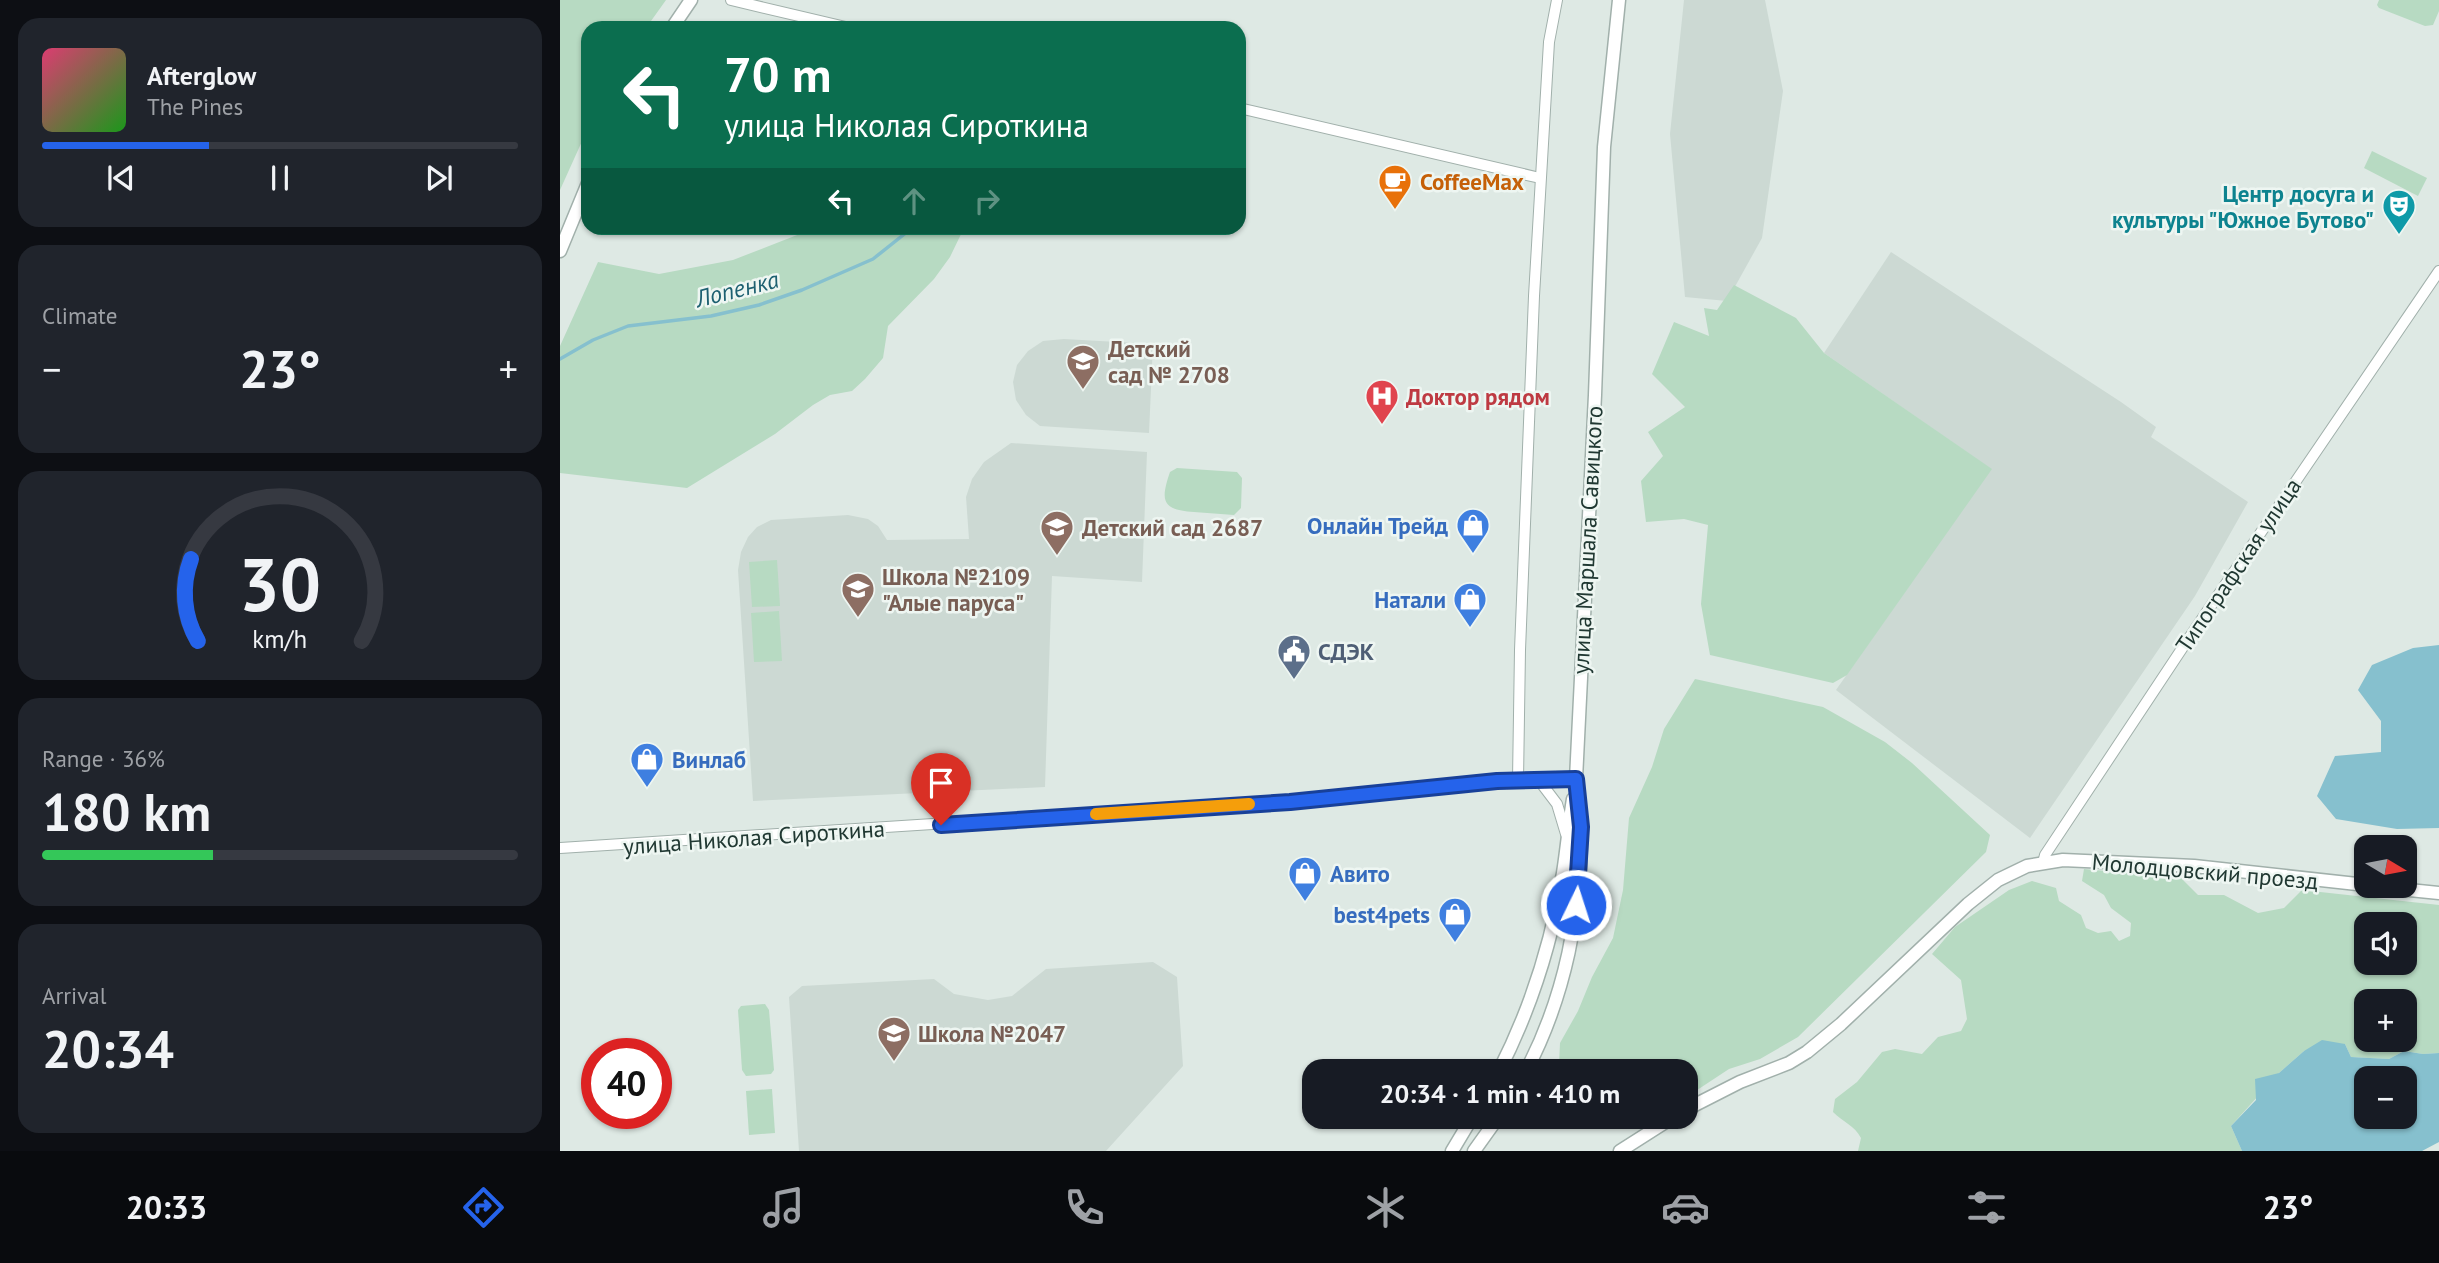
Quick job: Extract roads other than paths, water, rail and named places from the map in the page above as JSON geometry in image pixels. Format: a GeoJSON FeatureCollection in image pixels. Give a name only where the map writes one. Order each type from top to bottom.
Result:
{"type":"FeatureCollection","features":[{"type":"Feature","properties":{"kind":"street"},"geometry":{"type":"LineString","coordinates":[[677,21],[691,0]]}},
{"type":"Feature","properties":{"kind":"street"},"geometry":{"type":"LineString","coordinates":[[731,0],[820,21]]}},
{"type":"Feature","properties":{"kind":"street"},"geometry":{"type":"LineString","coordinates":[[1518,780],[1520,650],[1540,178],[1549,42],[1557,0]]}},
{"type":"Feature","properties":{"kind":"street","name":"улица Маршала Савицкого"},"geometry":{"type":"LineString","coordinates":[[1532,1059],[1562,981],[1576,905],[1581,827],[1576,782],[1604,147],[1619,0]]}},
{"type":"Feature","properties":{"kind":"street"},"geometry":{"type":"LineString","coordinates":[[1246,110],[1540,178]]}},
{"type":"Feature","properties":{"kind":"street"},"geometry":{"type":"LineString","coordinates":[[560,251],[581,200]]}},
{"type":"Feature","properties":{"kind":"street","name":"Типографская улица"},"geometry":{"type":"LineString","coordinates":[[2043,863],[2045,855],[2136,716],[2439,271]]}},
{"type":"Feature","properties":{"kind":"street"},"geometry":{"type":"LineString","coordinates":[[1538,779],[1557,804],[1567,839]]}},
{"type":"Feature","properties":{"kind":"street","name":"улица Николая Сироткина"},"geometry":{"type":"LineString","coordinates":[[560,848],[1290,802],[1518,780],[1576,782]]}},
{"type":"Feature","properties":{"kind":"street"},"geometry":{"type":"LineString","coordinates":[[1505,1059],[1528,1008],[1545,956],[1564,870],[1576,782]]}},
{"type":"Feature","properties":{"kind":"street","name":"Молодцовский проезд"},"geometry":{"type":"LineString","coordinates":[[1698,1103],[1740,1082],[1789,1063],[1807,1052],[1841,1024],[1969,904],[1998,880],[2019,870],[2063,860],[2194,866],[2354,883]]}},
{"type":"Feature","properties":{"kind":"street","name":"Молодцовский проезд"},"geometry":{"type":"LineString","coordinates":[[2417,891],[2439,893]]}},
{"type":"Feature","properties":{"kind":"street"},"geometry":{"type":"LineString","coordinates":[[1452,1151],[1465,1129]]}},
{"type":"Feature","properties":{"kind":"street"},"geometry":{"type":"LineString","coordinates":[[1460,1137],[1472,1151],[1489,1129]]}},
{"type":"Feature","properties":{"kind":"street"},"geometry":{"type":"LineString","coordinates":[[1620,1151],[1655,1129]]}},
{"type":"Feature","properties":{"kind":"water"},"geometry":{"type":"Polygon","coordinates":[[[2439,645],[2439,828],[2397,829],[2336,819],[2317,796],[2335,756],[2381,752],[2381,721],[2358,690],[2372,665],[2413,648],[2439,645]]]}},
{"type":"Feature","properties":{"kind":"water"},"geometry":{"type":"Polygon","coordinates":[[[2322,1040],[2345,1044],[2351,1057],[2389,1059],[2402,1052],[2439,1053],[2439,1142],[2422,1151],[2242,1151],[2231,1126],[2256,1100],[2255,1079],[2279,1073],[2304,1051],[2322,1040]]]}},
{"type":"Feature","properties":{"kind":"waterway","name":"Лопенка"},"geometry":{"type":"LineString","coordinates":[[560,359],[593,340],[628,326],[711,316],[759,305],[802,290],[873,259],[903,235]]}},
{"type":"Feature","properties":{"kind":"place","name":"CoffeeMax"},"geometry":{"type":"Point","coordinates":[1395,211]}},
{"type":"Feature","properties":{"kind":"place","name":"Центр досуга и культуры \"Южное Бутово\""},"geometry":{"type":"Point","coordinates":[2399,236]}},
{"type":"Feature","properties":{"kind":"place","name":"Детский сад № 2708"},"geometry":{"type":"Point","coordinates":[1083,391]}},
{"type":"Feature","properties":{"kind":"place","name":"Доктор рядом"},"geometry":{"type":"Point","coordinates":[1382,426]}},
{"type":"Feature","properties":{"kind":"place","name":"Онлайн Трейд"},"geometry":{"type":"Point","coordinates":[1473,555]}},
{"type":"Feature","properties":{"kind":"place","name":"Детский сад 2687"},"geometry":{"type":"Point","coordinates":[1057,557]}},
{"type":"Feature","properties":{"kind":"place","name":"Школа №2109 \"Алые паруса\""},"geometry":{"type":"Point","coordinates":[858,619]}},
{"type":"Feature","properties":{"kind":"place","name":"Натали"},"geometry":{"type":"Point","coordinates":[1470,629]}},
{"type":"Feature","properties":{"kind":"place","name":"СДЭК"},"geometry":{"type":"Point","coordinates":[1294,681]}},
{"type":"Feature","properties":{"kind":"place","name":"Винлаб"},"geometry":{"type":"Point","coordinates":[647,789]}},
{"type":"Feature","properties":{"kind":"place","name":"Авито"},"geometry":{"type":"Point","coordinates":[1305,903]}},
{"type":"Feature","properties":{"kind":"place","name":"best4pets"},"geometry":{"type":"Point","coordinates":[1455,944]}},
{"type":"Feature","properties":{"kind":"place","name":"Школа №2047"},"geometry":{"type":"Point","coordinates":[894,1063]}}]}
